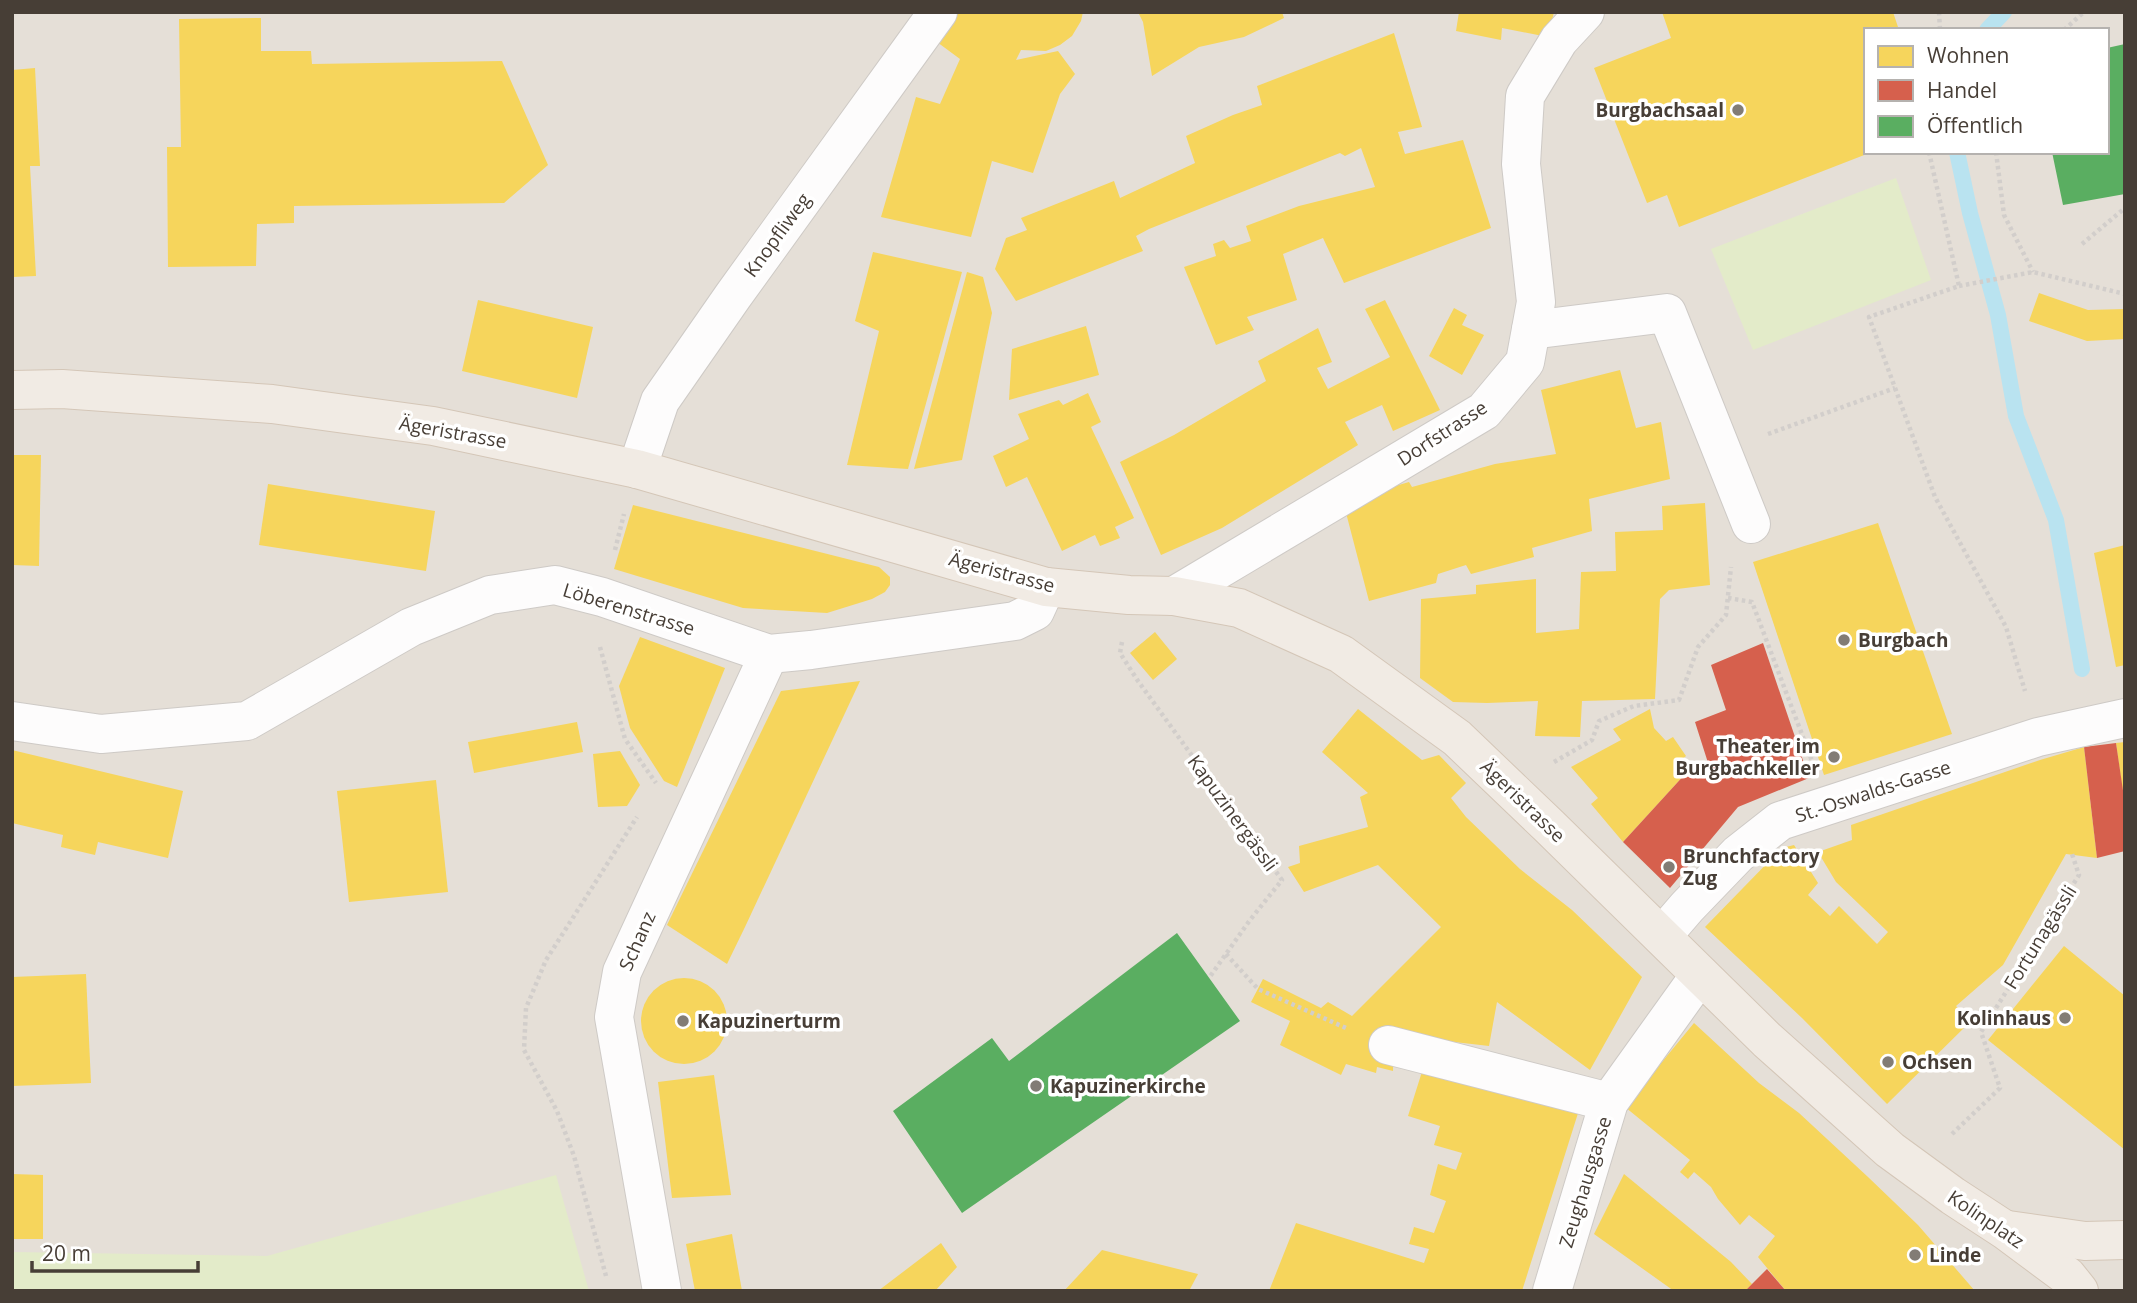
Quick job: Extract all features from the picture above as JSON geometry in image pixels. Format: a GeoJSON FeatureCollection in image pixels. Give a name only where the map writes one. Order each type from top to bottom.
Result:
{"type":"FeatureCollection","features":[{"type":"Feature","properties":{"kind":"main road","name":"Ägeristrasse"},"geometry":{"type":"LineString","coordinates":[[12,390],[62,388],[272,404],[433,426],[637,469],[1046,587],[1129,595],[1174,596],[1239,608],[1341,654],[1457,738],[1766,1040],[1890,1150]]}},
{"type":"Feature","properties":{"kind":"main road","name":"Kolinplatz"},"geometry":{"type":"LineString","coordinates":[[1890,1150],[1952,1196],[2006,1230],[2067,1276],[2079,1291]]}},
{"type":"Feature","properties":{"kind":"main road"},"geometry":{"type":"LineString","coordinates":[[2006,1230],[2085,1241],[2125,1240]]}},
{"type":"Feature","properties":{"kind":"street","name":"Knopfliweg"},"geometry":{"type":"LineString","coordinates":[[637,469],[660,401],[938,12]]}},
{"type":"Feature","properties":{"kind":"street","name":"Dorfstrasse"},"geometry":{"type":"LineString","coordinates":[[1174,596],[1484,411],[1525,362],[1536,303],[1521,164],[1525,96],[1559,40],[1584,12]]}},
{"type":"Feature","properties":{"kind":"street"},"geometry":{"type":"LineString","coordinates":[[1531,330],[1667,313],[1748,518]]}},
{"type":"Feature","properties":{"kind":"street","name":"Löberenstrasse"},"geometry":{"type":"LineString","coordinates":[[12,720],[101,734],[247,721],[411,627],[490,595],[555,585],[602,597],[769,654],[1015,621],[1035,611],[1046,587]]}},
{"type":"Feature","properties":{"kind":"street","name":"Schanz"},"geometry":{"type":"LineString","coordinates":[[662,1291],[614,1017],[622,971],[769,654]]}},
{"type":"Feature","properties":{"kind":"street","name":"St.-Oswalds-Gasse"},"geometry":{"type":"LineString","coordinates":[[1662,936],[1738,854],[1780,821],[2038,737],[2125,718]]}},
{"type":"Feature","properties":{"kind":"street","name":"Zeughausgasse"},"geometry":{"type":"LineString","coordinates":[[1552,1291],[1609,1102],[1700,975]]}},
{"type":"Feature","properties":{"kind":"street"},"geometry":{"type":"LineString","coordinates":[[1388,1045],[1609,1102]]}},
{"type":"Feature","properties":{"kind":"path"},"geometry":{"type":"LineString","coordinates":[[2066,28],[2084,12]]}},
{"type":"Feature","properties":{"kind":"path"},"geometry":{"type":"LineString","coordinates":[[1929,154],[1959,286]]}},
{"type":"Feature","properties":{"kind":"path"},"geometry":{"type":"LineString","coordinates":[[1996,154],[2004,215],[2033,272]]}},
{"type":"Feature","properties":{"kind":"path"},"geometry":{"type":"LineString","coordinates":[[2082,244],[2125,208]]}},
{"type":"Feature","properties":{"kind":"path"},"geometry":{"type":"LineString","coordinates":[[2018,668],[2006,627],[1935,497],[1869,317],[1959,286],[2033,272],[2125,294]]}},
{"type":"Feature","properties":{"kind":"path"},"geometry":{"type":"LineString","coordinates":[[1721,452],[1895,388]]}},
{"type":"Feature","properties":{"kind":"path"},"geometry":{"type":"LineString","coordinates":[[637,469],[602,597],[597,634],[625,738],[657,783],[651,793]]}},
{"type":"Feature","properties":{"kind":"path"},"geometry":{"type":"LineString","coordinates":[[1517,795],[1538,772],[1592,740],[1599,721],[1634,706],[1679,700],[1698,647],[1726,615],[1734,522],[1748,518]]}},
{"type":"Feature","properties":{"kind":"path"},"geometry":{"type":"LineString","coordinates":[[1728,598],[1752,602],[1829,804]]}},
{"type":"Feature","properties":{"kind":"path","name":"Kapuzinergässli"},"geometry":{"type":"LineString","coordinates":[[1120,653],[1282,880],[1209,978]]}},
{"type":"Feature","properties":{"kind":"path","name":"Fortunagässli"},"geometry":{"type":"LineString","coordinates":[[1890,1150],[1937,1149],[2000,1088],[1981,1032],[2079,875],[2072,854]]}},
{"type":"Feature","properties":{"kind":"path"},"geometry":{"type":"LineString","coordinates":[[1226,954],[1258,989],[1388,1045]]}},
{"type":"Feature","properties":{"kind":"shaded area"},"geometry":{"type":"Polygon","coordinates":[[[12,12],[2125,12],[2125,1291],[12,1291],[12,12]]]}},
{"type":"Feature","properties":{"kind":"green space"},"geometry":{"type":"Polygon","coordinates":[[[1896,178],[1931,280],[1753,350],[1711,249],[1896,178]]]}},
{"type":"Feature","properties":{"kind":"green space"},"geometry":{"type":"Polygon","coordinates":[[[556,1175],[589,1291],[12,1291],[12,1252],[267,1256],[556,1175]]]}},
{"type":"Feature","properties":{"kind":"building: Wohnen"},"geometry":{"type":"Polygon","coordinates":[[[958,12],[1083,12],[1072,36],[1060,45],[1046,51],[1021,50],[1016,60],[1058,51],[1075,74],[1060,94],[1033,173],[992,161],[971,237],[881,217],[916,97],[940,104],[960,59],[937,42],[958,12]]]}},
{"type":"Feature","properties":{"kind":"building: Wohnen"},"geometry":{"type":"Polygon","coordinates":[[[1138,12],[1282,12],[1284,18],[1244,37],[1199,47],[1152,76],[1143,22],[1138,12]]]}},
{"type":"Feature","properties":{"kind":"building: Wohnen"},"geometry":{"type":"Polygon","coordinates":[[[1459,12],[1554,12],[1548,37],[1502,28],[1501,40],[1456,31],[1459,12]]]}},
{"type":"Feature","properties":{"kind":"building: Wohnen","name":"Burgbachsaal"},"geometry":{"type":"Polygon","coordinates":[[[1662,12],[1893,12],[1898,28],[1864,28],[1864,154],[1867,154],[1679,227],[1667,195],[1647,203],[1594,68],[1671,38],[1662,12]]]}},
{"type":"Feature","properties":{"kind":"building: Wohnen"},"geometry":{"type":"Polygon","coordinates":[[[261,18],[261,51],[311,51],[312,64],[502,61],[548,165],[504,203],[294,206],[294,223],[257,224],[256,266],[168,267],[167,147],[181,147],[179,19],[261,18]]]}},
{"type":"Feature","properties":{"kind":"building: Wohnen"},"geometry":{"type":"Polygon","coordinates":[[[1394,33],[1422,127],[1398,132],[1405,154],[1463,140],[1491,228],[1344,283],[1323,238],[1283,254],[1297,300],[1247,317],[1254,330],[1216,345],[1184,267],[1216,256],[1213,244],[1224,240],[1230,248],[1251,241],[1246,226],[1299,206],[1375,187],[1361,148],[1345,156],[1340,153],[1149,229],[1136,236],[1143,251],[1016,301],[995,269],[1006,238],[1027,230],[1021,218],[1114,181],[1120,198],[1195,163],[1186,136],[1262,105],[1257,86],[1394,33]]]}},
{"type":"Feature","properties":{"kind":"building: Wohnen"},"geometry":{"type":"Polygon","coordinates":[[[35,68],[40,166],[30,166],[36,276],[12,277],[12,70],[35,68]]]}},
{"type":"Feature","properties":{"kind":"building: Wohnen"},"geometry":{"type":"Polygon","coordinates":[[[873,252],[962,272],[908,469],[847,465],[879,331],[855,321],[873,252]]]}},
{"type":"Feature","properties":{"kind":"building: Wohnen"},"geometry":{"type":"Polygon","coordinates":[[[967,272],[983,277],[992,313],[962,460],[914,469],[967,272]]]}},
{"type":"Feature","properties":{"kind":"building: Wohnen"},"geometry":{"type":"Polygon","coordinates":[[[2039,293],[2088,310],[2125,309],[2125,339],[2087,341],[2029,321],[2039,293]]]}},
{"type":"Feature","properties":{"kind":"building: Wohnen"},"geometry":{"type":"Polygon","coordinates":[[[478,300],[593,327],[577,398],[462,371],[478,300]]]}},
{"type":"Feature","properties":{"kind":"building: Wohnen"},"geometry":{"type":"Polygon","coordinates":[[[1385,300],[1440,410],[1393,431],[1382,405],[1345,422],[1358,445],[1222,528],[1161,555],[1120,462],[1174,435],[1266,381],[1258,361],[1318,328],[1332,362],[1317,368],[1328,389],[1390,357],[1365,309],[1385,300]]]}},
{"type":"Feature","properties":{"kind":"building: Wohnen"},"geometry":{"type":"Polygon","coordinates":[[[1454,308],[1467,315],[1462,325],[1484,335],[1462,375],[1429,356],[1454,308]]]}},
{"type":"Feature","properties":{"kind":"building: Wohnen"},"geometry":{"type":"Polygon","coordinates":[[[1086,326],[1099,375],[1009,400],[1012,349],[1086,326]]]}},
{"type":"Feature","properties":{"kind":"building: Wohnen"},"geometry":{"type":"Polygon","coordinates":[[[1620,370],[1636,428],[1661,422],[1670,479],[1589,499],[1592,531],[1532,548],[1534,557],[1471,574],[1466,565],[1438,574],[1436,583],[1369,601],[1345,509],[1361,496],[1409,482],[1412,487],[1495,464],[1556,454],[1541,390],[1620,370]]]}},
{"type":"Feature","properties":{"kind":"building: Wohnen"},"geometry":{"type":"Polygon","coordinates":[[[1088,393],[1101,422],[1091,427],[1134,518],[1115,527],[1120,538],[1100,546],[1095,535],[1062,551],[1027,477],[1006,487],[993,456],[1029,439],[1018,414],[1059,400],[1063,405],[1088,393]]]}},
{"type":"Feature","properties":{"kind":"building: Wohnen"},"geometry":{"type":"Polygon","coordinates":[[[12,455],[41,455],[39,566],[12,565],[12,455]]]}},
{"type":"Feature","properties":{"kind":"building: Wohnen"},"geometry":{"type":"Polygon","coordinates":[[[268,484],[435,511],[426,571],[259,545],[268,484]]]}},
{"type":"Feature","properties":{"kind":"building: Wohnen"},"geometry":{"type":"Polygon","coordinates":[[[1705,503],[1710,585],[1669,590],[1660,599],[1655,699],[1582,701],[1580,737],[1535,736],[1538,701],[1453,702],[1420,678],[1421,599],[1476,594],[1476,585],[1536,579],[1536,633],[1579,629],[1581,572],[1616,571],[1615,532],[1663,530],[1662,506],[1705,503]]]}},
{"type":"Feature","properties":{"kind":"building: Wohnen"},"geometry":{"type":"Polygon","coordinates":[[[633,505],[879,567],[890,577],[890,585],[885,592],[872,599],[827,613],[743,608],[614,569],[633,505]]]}},
{"type":"Feature","properties":{"kind":"building: Wohnen"},"geometry":{"type":"Polygon","coordinates":[[[1878,523],[1952,734],[1824,775],[1753,562],[1878,523]]]}},
{"type":"Feature","properties":{"kind":"building: Wohnen"},"geometry":{"type":"Polygon","coordinates":[[[2125,545],[2125,665],[2116,667],[2094,553],[2125,545]]]}},
{"type":"Feature","properties":{"kind":"building: Wohnen"},"geometry":{"type":"Polygon","coordinates":[[[1155,632],[1177,659],[1153,680],[1130,653],[1155,632]]]}},
{"type":"Feature","properties":{"kind":"building: Wohnen"},"geometry":{"type":"Polygon","coordinates":[[[640,637],[725,668],[677,787],[664,781],[630,728],[619,686],[640,637]]]}},
{"type":"Feature","properties":{"kind":"building: Wohnen"},"geometry":{"type":"Polygon","coordinates":[[[860,681],[727,964],[667,925],[781,691],[860,681]]]}},
{"type":"Feature","properties":{"kind":"building: Wohnen"},"geometry":{"type":"Polygon","coordinates":[[[1358,709],[1422,760],[1439,755],[1466,783],[1451,798],[1466,817],[1520,869],[1572,910],[1642,977],[1590,1070],[1497,1002],[1489,1046],[1394,1035],[1393,1071],[1377,1067],[1376,1073],[1346,1064],[1341,1075],[1280,1045],[1290,1021],[1251,1002],[1263,979],[1321,1008],[1328,1002],[1352,1016],[1441,927],[1378,865],[1304,892],[1288,867],[1300,863],[1299,846],[1368,827],[1360,797],[1368,793],[1322,752],[1358,709]]]}},
{"type":"Feature","properties":{"kind":"building: Wohnen"},"geometry":{"type":"Polygon","coordinates":[[[1650,709],[1654,728],[1666,741],[1673,737],[1686,756],[1676,765],[1687,772],[1623,842],[1591,804],[1598,798],[1571,767],[1621,740],[1613,729],[1650,709]]]}},
{"type":"Feature","properties":{"kind":"building: Wohnen"},"geometry":{"type":"Polygon","coordinates":[[[577,722],[583,752],[474,773],[468,742],[577,722]]]}},
{"type":"Feature","properties":{"kind":"building: Wohnen"},"geometry":{"type":"Polygon","coordinates":[[[2125,742],[2125,794],[2123,794],[2116,743],[2125,742]]]}},
{"type":"Feature","properties":{"kind":"building: Wohnen"},"geometry":{"type":"Polygon","coordinates":[[[2084,747],[2097,858],[2066,854],[2003,965],[1956,1006],[1971,1021],[1887,1104],[1802,1018],[1705,927],[1782,848],[1794,845],[1818,883],[1808,895],[1830,916],[1839,906],[1877,944],[1888,932],[1836,882],[1818,852],[1852,840],[1851,825],[2084,747]]]}},
{"type":"Feature","properties":{"kind":"building: Wohnen"},"geometry":{"type":"Polygon","coordinates":[[[12,750],[183,791],[168,858],[98,842],[95,855],[61,847],[63,835],[12,823],[12,750]]]}},
{"type":"Feature","properties":{"kind":"building: Wohnen"},"geometry":{"type":"Polygon","coordinates":[[[620,751],[640,785],[627,806],[598,807],[593,754],[620,751]]]}},
{"type":"Feature","properties":{"kind":"building: Wohnen"},"geometry":{"type":"Polygon","coordinates":[[[436,780],[448,892],[349,902],[337,791],[436,780]]]}},
{"type":"Feature","properties":{"kind":"building: Wohnen","name":"Kolinhaus"},"geometry":{"type":"Polygon","coordinates":[[[2064,946],[2125,996],[2125,1150],[1988,1040],[2064,946]]]}},
{"type":"Feature","properties":{"kind":"building: Wohnen"},"geometry":{"type":"Polygon","coordinates":[[[86,974],[91,1083],[12,1086],[12,977],[86,974]]]}},
{"type":"Feature","properties":{"kind":"building: Wohnen"},"geometry":{"type":"Polygon","coordinates":[[[684,978],[701,981],[715,990],[724,1004],[727,1021],[724,1038],[715,1052],[701,1061],[684,1064],[667,1061],[653,1052],[644,1038],[641,1021],[644,1004],[653,990],[667,981],[684,978]]]}},
{"type":"Feature","properties":{"kind":"building: Wohnen"},"geometry":{"type":"Polygon","coordinates":[[[1694,1023],[1759,1083],[1799,1113],[1868,1177],[1918,1225],[1975,1291],[1786,1291],[1758,1257],[1775,1236],[1749,1215],[1740,1225],[1711,1187],[1694,1172],[1688,1179],[1680,1172],[1690,1160],[1625,1107],[1694,1023]]]}},
{"type":"Feature","properties":{"kind":"building: Wohnen"},"geometry":{"type":"Polygon","coordinates":[[[1426,1059],[1579,1110],[1522,1291],[1269,1291],[1296,1223],[1424,1263],[1429,1249],[1409,1244],[1414,1227],[1434,1233],[1446,1201],[1430,1195],[1438,1164],[1456,1170],[1462,1153],[1434,1145],[1440,1126],[1408,1116],[1426,1059]]]}},
{"type":"Feature","properties":{"kind":"building: Wohnen"},"geometry":{"type":"Polygon","coordinates":[[[714,1075],[731,1195],[672,1198],[658,1082],[714,1075]]]}},
{"type":"Feature","properties":{"kind":"building: Wohnen"},"geometry":{"type":"Polygon","coordinates":[[[12,1174],[43,1175],[43,1239],[12,1239],[12,1174]]]}},
{"type":"Feature","properties":{"kind":"building: Wohnen"},"geometry":{"type":"Polygon","coordinates":[[[1624,1174],[1731,1262],[1752,1284],[1745,1291],[1674,1291],[1594,1234],[1624,1174]]]}},
{"type":"Feature","properties":{"kind":"building: Wohnen"},"geometry":{"type":"Polygon","coordinates":[[[732,1234],[742,1291],[695,1291],[686,1244],[732,1234]]]}},
{"type":"Feature","properties":{"kind":"building: Wohnen"},"geometry":{"type":"Polygon","coordinates":[[[941,1243],[957,1267],[935,1291],[878,1291],[941,1243]]]}},
{"type":"Feature","properties":{"kind":"building: Wohnen"},"geometry":{"type":"Polygon","coordinates":[[[1102,1250],[1198,1274],[1189,1291],[1064,1291],[1102,1250]]]}},
{"type":"Feature","properties":{"kind":"building: Handel"},"geometry":{"type":"Polygon","coordinates":[[[1763,643],[1809,778],[1738,807],[1670,888],[1623,842],[1687,772],[1710,769],[1695,722],[1726,710],[1711,665],[1763,643]]]}},
{"type":"Feature","properties":{"kind":"building: Handel"},"geometry":{"type":"Polygon","coordinates":[[[2116,743],[2125,804],[2125,851],[2097,858],[2084,747],[2116,743]]]}},
{"type":"Feature","properties":{"kind":"building: Handel"},"geometry":{"type":"Polygon","coordinates":[[[1767,1269],[1786,1291],[1745,1291],[1767,1269]]]}},
{"type":"Feature","properties":{"kind":"building: Öffentlich"},"geometry":{"type":"Polygon","coordinates":[[[2125,44],[2125,194],[2063,205],[2052,154],[2109,154],[2109,48],[2125,44]]]}},
{"type":"Feature","properties":{"kind":"building: Öffentlich","name":"Kapuzinerkirche"},"geometry":{"type":"Polygon","coordinates":[[[1177,933],[1240,1021],[962,1213],[893,1111],[992,1038],[1009,1061],[1177,933]]]}},
{"type":"Feature","properties":{"kind":"waterway"},"geometry":{"type":"LineString","coordinates":[[1989,28],[2004,12]]}},
{"type":"Feature","properties":{"kind":"waterway"},"geometry":{"type":"LineString","coordinates":[[1957,154],[1970,213],[1998,315],[2016,416],[2056,520],[2082,669]]}},
{"type":"Feature","properties":{"kind":"place","name":"Burgbachsaal"},"geometry":{"type":"Point","coordinates":[1738,110]}},
{"type":"Feature","properties":{"kind":"place","name":"Burgbach"},"geometry":{"type":"Point","coordinates":[1844,640]}},
{"type":"Feature","properties":{"kind":"place","name":"Theater im Burgbachkeller"},"geometry":{"type":"Point","coordinates":[1834,757]}},
{"type":"Feature","properties":{"kind":"place","name":"Brunchfactory Zug"},"geometry":{"type":"Point","coordinates":[1669,867]}},
{"type":"Feature","properties":{"kind":"place","name":"Kolinhaus"},"geometry":{"type":"Point","coordinates":[2065,1018]}},
{"type":"Feature","properties":{"kind":"place","name":"Kapuzinerturm"},"geometry":{"type":"Point","coordinates":[683,1021]}},
{"type":"Feature","properties":{"kind":"place","name":"Ochsen"},"geometry":{"type":"Point","coordinates":[1888,1062]}},
{"type":"Feature","properties":{"kind":"place","name":"Kapuzinerkirche"},"geometry":{"type":"Point","coordinates":[1036,1086]}},
{"type":"Feature","properties":{"kind":"place","name":"Linde"},"geometry":{"type":"Point","coordinates":[1915,1255]}}]}
